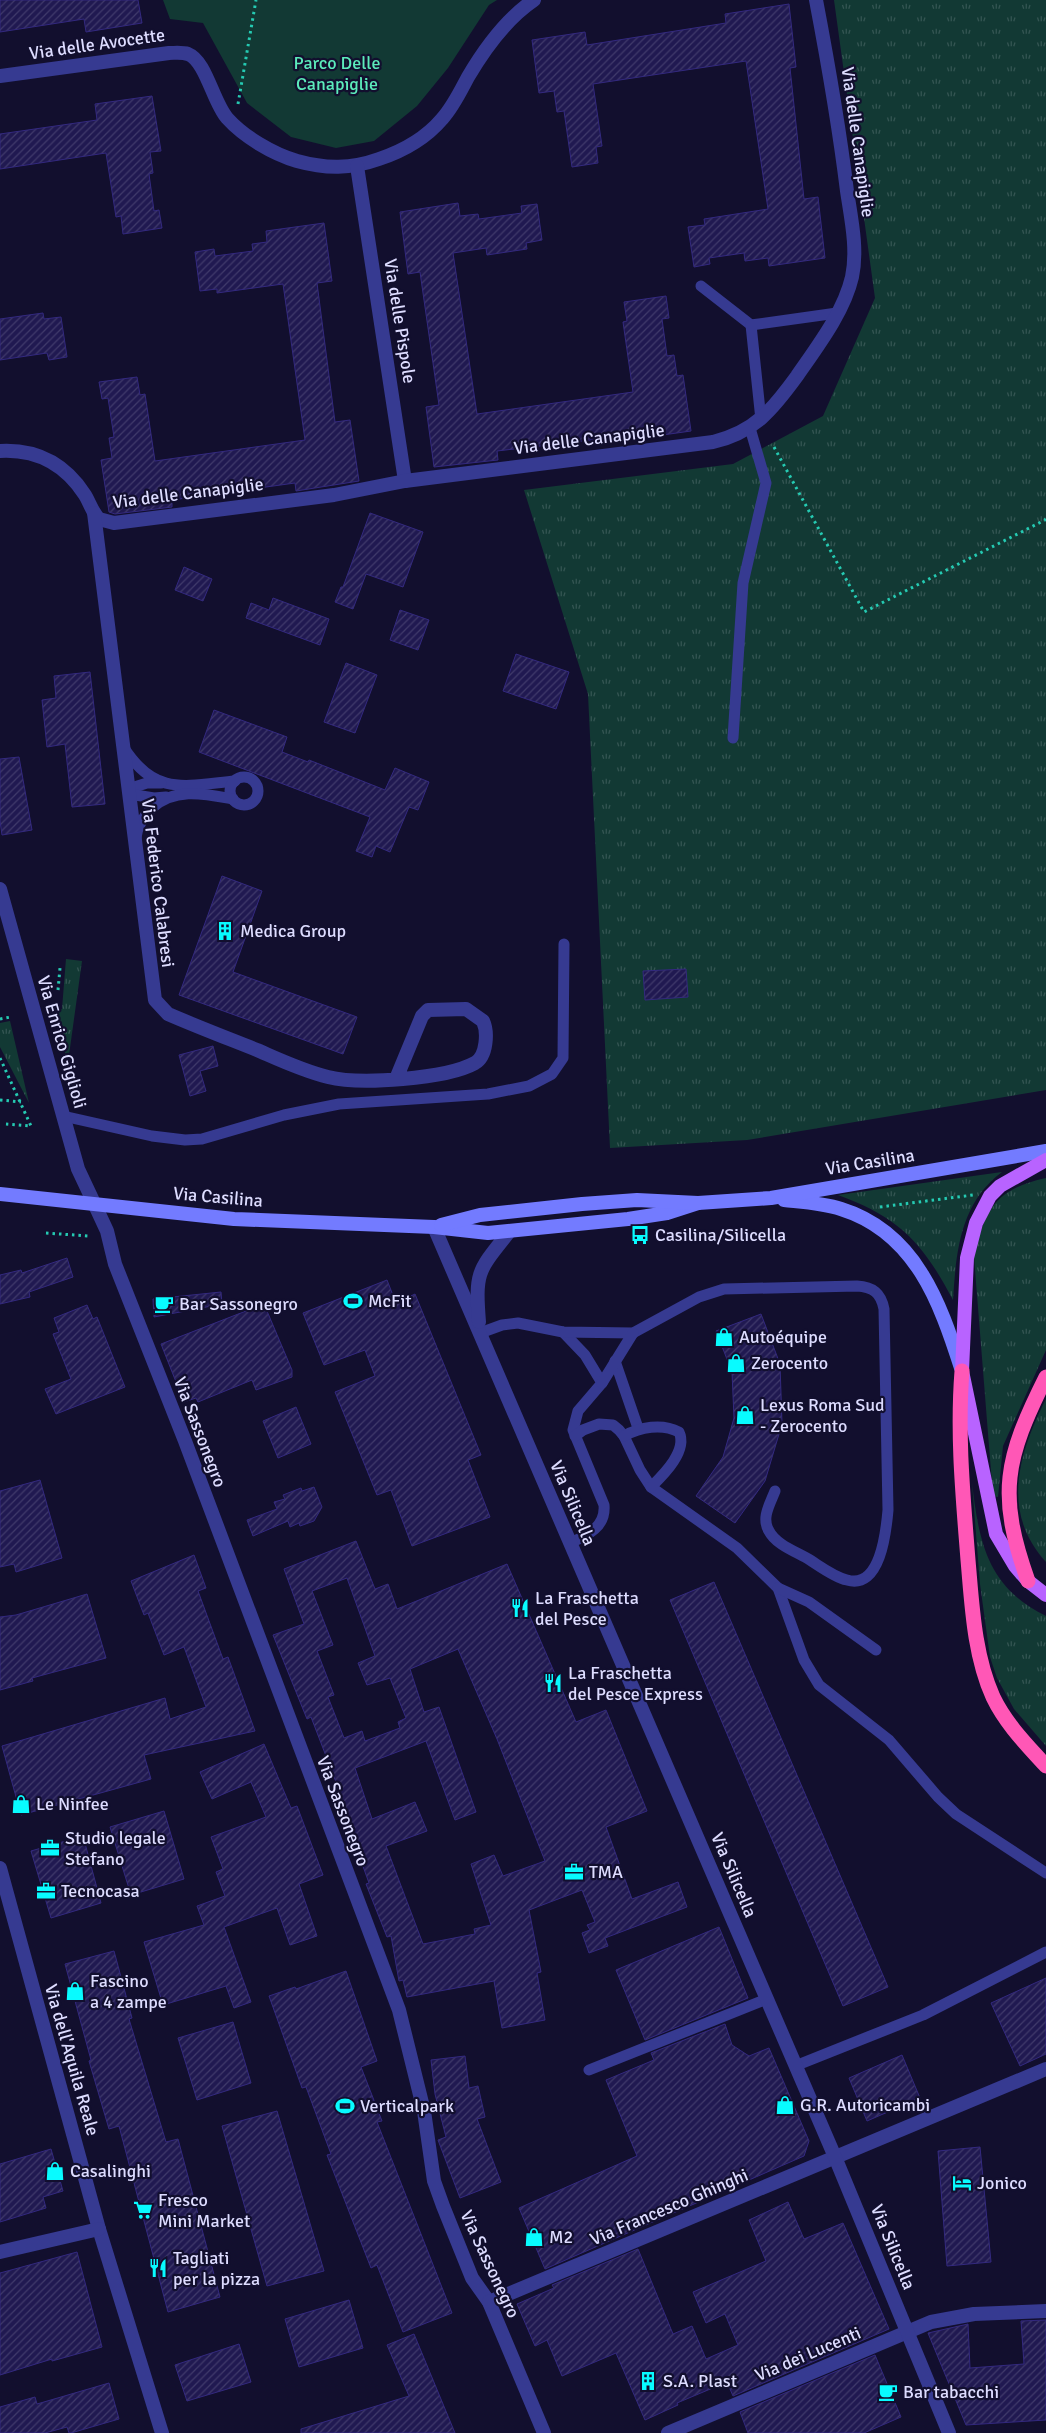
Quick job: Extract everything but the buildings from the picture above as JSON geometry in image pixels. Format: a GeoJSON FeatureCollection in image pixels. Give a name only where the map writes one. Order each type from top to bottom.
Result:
{"type":"FeatureCollection","features":[{"type":"Feature","properties":{"kind":"highway"},"geometry":{"type":"LineString","coordinates":[[962,1371],[959,1416],[960,1462],[971,1595],[978,1643],[989,1687],[998,1706],[1010,1725],[1046,1766]]}},
{"type":"Feature","properties":{"kind":"highway"},"geometry":{"type":"LineString","coordinates":[[1028,1581],[1013,1536],[1009,1508],[1009,1480],[1017,1442],[1046,1377]]}},
{"type":"Feature","properties":{"kind":"main road","name":"Via Casilina"},"geometry":{"type":"LineString","coordinates":[[434,1227],[480,1215],[582,1204],[637,1200],[698,1203],[771,1198],[1046,1150]]}},
{"type":"Feature","properties":{"kind":"main road"},"geometry":{"type":"LineString","coordinates":[[962,1371],[967,1258],[978,1218],[990,1196],[1000,1186],[1046,1160]]}},
{"type":"Feature","properties":{"kind":"main road","name":"Via Casilina"},"geometry":{"type":"LineString","coordinates":[[0,1194],[234,1219],[434,1227],[468,1232],[509,1232],[647,1217],[698,1203]]}},
{"type":"Feature","properties":{"kind":"main road"},"geometry":{"type":"LineString","coordinates":[[771,1198],[841,1209],[861,1218],[892,1238],[916,1264],[934,1292],[944,1315],[962,1371],[977,1433],[994,1526],[1005,1551],[1028,1581],[1046,1595]]}},
{"type":"Feature","properties":{"kind":"street"},"geometry":{"type":"LineString","coordinates":[[357,166],[397,152],[427,135],[450,110],[474,66],[501,30],[516,13],[534,0]]}},
{"type":"Feature","properties":{"kind":"street","name":"Via delle Canapiglie"},"geometry":{"type":"LineString","coordinates":[[0,451],[28,451],[56,465],[80,488],[94,513],[101,520],[116,522],[334,495],[405,481],[713,442],[738,435],[755,424],[791,384],[837,313],[853,275],[854,245],[835,98],[816,0]]}},
{"type":"Feature","properties":{"kind":"street","name":"Via delle Avocette"},"geometry":{"type":"LineString","coordinates":[[0,76],[169,53],[187,53],[198,62],[219,106],[234,124],[262,145],[295,160],[332,168],[357,166]]}},
{"type":"Feature","properties":{"kind":"street","name":"Via delle Pispole"},"geometry":{"type":"LineString","coordinates":[[357,166],[405,481]]}},
{"type":"Feature","properties":{"kind":"street","name":"Via Federico Calabresi"},"geometry":{"type":"LineString","coordinates":[[94,513],[154,994],[158,1004],[164,1011],[322,1076],[337,1079],[396,1079],[425,1076],[474,1063],[481,1055],[485,1040],[483,1021],[466,1009],[428,1010],[422,1016],[396,1079]]}},
{"type":"Feature","properties":{"kind":"street","name":"Via Enrico Giglioli"},"geometry":{"type":"LineString","coordinates":[[0,889],[78,1169],[94,1203]]}},
{"type":"Feature","properties":{"kind":"street","name":"Via Sassonegro"},"geometry":{"type":"LineString","coordinates":[[94,1203],[107,1231],[115,1264],[185,1441],[399,2010],[424,2111],[434,2181],[472,2278],[489,2302],[544,2433]]}},
{"type":"Feature","properties":{"kind":"street","name":"Via Silicella"},"geometry":{"type":"LineString","coordinates":[[434,1227],[835,2157],[949,2433]]}},
{"type":"Feature","properties":{"kind":"street","name":"Via Silicella"},"geometry":{"type":"LineString","coordinates":[[480,1333],[476,1291],[478,1276],[488,1258],[509,1232]]}},
{"type":"Feature","properties":{"kind":"street","name":"Via dell'Aquila Reale"},"geometry":{"type":"LineString","coordinates":[[0,1868],[99,2229],[162,2433]]}},
{"type":"Feature","properties":{"kind":"street","name":"Via Francesco Ghinghi"},"geometry":{"type":"LineString","coordinates":[[489,2302],[1046,2069]]}},
{"type":"Feature","properties":{"kind":"street"},"geometry":{"type":"LineString","coordinates":[[0,2252],[99,2229]]}},
{"type":"Feature","properties":{"kind":"street","name":"Via dei Lucenti"},"geometry":{"type":"LineString","coordinates":[[668,2433],[931,2322],[956,2316],[1046,2311]]}},
{"type":"Feature","properties":{"kind":"lane"},"geometry":{"type":"LineString","coordinates":[[701,286],[751,325],[837,313]]}},
{"type":"Feature","properties":{"kind":"lane"},"geometry":{"type":"LineString","coordinates":[[733,738],[743,583],[766,483],[755,424],[751,325]]}},
{"type":"Feature","properties":{"kind":"lane"},"geometry":{"type":"LineString","coordinates":[[122,745],[137,766],[162,783]]}},
{"type":"Feature","properties":{"kind":"lane"},"geometry":{"type":"LineString","coordinates":[[243,777],[251,779],[257,786],[258,794],[253,802],[245,805],[233,799],[194,793],[154,798],[128,792],[147,783],[189,785],[234,781],[243,777]]}},
{"type":"Feature","properties":{"kind":"lane"},"geometry":{"type":"LineString","coordinates":[[233,799],[231,790],[234,781]]}},
{"type":"Feature","properties":{"kind":"lane"},"geometry":{"type":"LineString","coordinates":[[135,847],[138,829],[144,818],[156,804],[170,796]]}},
{"type":"Feature","properties":{"kind":"lane"},"geometry":{"type":"LineString","coordinates":[[63,1116],[152,1136],[193,1140],[210,1138],[284,1116],[339,1104],[488,1094],[529,1086],[552,1074],[563,1058],[564,944]]}},
{"type":"Feature","properties":{"kind":"lane"},"geometry":{"type":"LineString","coordinates":[[570,1542],[587,1535],[599,1526],[605,1513],[604,1505],[574,1436],[574,1424],[578,1412],[602,1383],[633,1333],[694,1299],[724,1289],[857,1286],[876,1291],[880,1296],[884,1309],[888,1510],[880,1551],[876,1565],[869,1577],[859,1582],[841,1578],[773,1537],[769,1532],[766,1520],[768,1508],[775,1491]]}},
{"type":"Feature","properties":{"kind":"lane"},"geometry":{"type":"LineString","coordinates":[[480,1333],[509,1324],[563,1332],[633,1333]]}},
{"type":"Feature","properties":{"kind":"lane"},"geometry":{"type":"LineString","coordinates":[[563,1332],[585,1355],[602,1383]]}},
{"type":"Feature","properties":{"kind":"lane"},"geometry":{"type":"LineString","coordinates":[[616,1361],[638,1428]]}},
{"type":"Feature","properties":{"kind":"lane"},"geometry":{"type":"LineString","coordinates":[[574,1436],[583,1430],[600,1424],[613,1425],[624,1436],[640,1470],[651,1487],[738,1548],[778,1588],[801,1598],[876,1650]]}},
{"type":"Feature","properties":{"kind":"lane"},"geometry":{"type":"LineString","coordinates":[[624,1436],[638,1428],[669,1428],[679,1432],[681,1444],[669,1468],[651,1487]]}},
{"type":"Feature","properties":{"kind":"lane"},"geometry":{"type":"LineString","coordinates":[[778,1588],[804,1660],[819,1685],[890,1740],[938,1797],[956,1814],[1046,1873]]}},
{"type":"Feature","properties":{"kind":"lane"},"geometry":{"type":"LineString","coordinates":[[795,2066],[923,2015],[1046,1952]]}},
{"type":"Feature","properties":{"kind":"lane"},"geometry":{"type":"LineString","coordinates":[[589,2070],[767,1999]]}},
{"type":"Feature","properties":{"kind":"path"},"geometry":{"type":"LineString","coordinates":[[234,124],[256,0]]}},
{"type":"Feature","properties":{"kind":"path"},"geometry":{"type":"LineString","coordinates":[[755,424],[772,443],[864,612],[1046,518]]}},
{"type":"Feature","properties":{"kind":"path"},"geometry":{"type":"LineString","coordinates":[[58,990],[60,968]]}},
{"type":"Feature","properties":{"kind":"path"},"geometry":{"type":"LineString","coordinates":[[0,1019],[11,1017]]}},
{"type":"Feature","properties":{"kind":"path"},"geometry":{"type":"LineString","coordinates":[[0,1058],[22,1102],[31,1126],[6,1124]]}},
{"type":"Feature","properties":{"kind":"path"},"geometry":{"type":"LineString","coordinates":[[0,1100],[22,1102]]}},
{"type":"Feature","properties":{"kind":"path"},"geometry":{"type":"LineString","coordinates":[[875,1207],[981,1194]]}},
{"type":"Feature","properties":{"kind":"path"},"geometry":{"type":"LineString","coordinates":[[46,1233],[88,1236]]}},
{"type":"Feature","properties":{"kind":"green space","name":"Parco Delle Canapiglie"},"geometry":{"type":"Polygon","coordinates":[[[163,0],[497,0],[489,5],[448,68],[417,106],[374,141],[336,148],[291,137],[247,103],[203,23],[170,19],[163,0]]]}},
{"type":"Feature","properties":{"kind":"green space"},"geometry":{"type":"Polygon","coordinates":[[[834,0],[1046,0],[1046,1090],[747,1140],[610,1148],[588,694],[524,490],[733,464],[823,416],[875,298],[834,0]]]}},
{"type":"Feature","properties":{"kind":"green space"},"geometry":{"type":"Polygon","coordinates":[[[66,959],[82,961],[69,1055],[66,1056],[53,1009],[62,1009],[66,959]]]}},
{"type":"Feature","properties":{"kind":"green space"},"geometry":{"type":"Polygon","coordinates":[[[10,1021],[29,1103],[0,1047],[0,1023],[10,1021]]]}},
{"type":"Feature","properties":{"kind":"green space"},"geometry":{"type":"Polygon","coordinates":[[[1002,1172],[988,1184],[977,1198],[969,1213],[959,1247],[953,1300],[931,1263],[907,1234],[877,1213],[859,1203],[838,1195],[1002,1172]]]}},
{"type":"Feature","properties":{"kind":"green space"},"geometry":{"type":"Polygon","coordinates":[[[1046,1178],[1046,1350],[1003,1446],[998,1497],[993,1496],[974,1257],[988,1213],[995,1203],[1015,1188],[1046,1178]]]}},
{"type":"Feature","properties":{"kind":"green space"},"geometry":{"type":"Polygon","coordinates":[[[1046,1399],[1046,1562],[1032,1543],[1023,1523],[1019,1502],[1019,1482],[1028,1440],[1046,1399]]]}},
{"type":"Feature","properties":{"kind":"green space"},"geometry":{"type":"Polygon","coordinates":[[[972,1483],[978,1525],[990,1561],[999,1577],[1011,1591],[1026,1604],[1046,1616],[1046,1746],[1014,1709],[997,1678],[990,1657],[980,1584],[972,1483]]]}},
{"type":"Feature","properties":{"kind":"place","name":"Medica Group"},"geometry":{"type":"Point","coordinates":[225,931]}},
{"type":"Feature","properties":{"kind":"place","name":"Casilina/Silicella"},"geometry":{"type":"Point","coordinates":[640,1235]}},
{"type":"Feature","properties":{"kind":"place","name":"McFit"},"geometry":{"type":"Point","coordinates":[353,1301]}},
{"type":"Feature","properties":{"kind":"place","name":"Bar Sassonegro"},"geometry":{"type":"Point","coordinates":[164,1304]}},
{"type":"Feature","properties":{"kind":"place","name":"Autoéquipe"},"geometry":{"type":"Point","coordinates":[724,1337]}},
{"type":"Feature","properties":{"kind":"place","name":"Zerocento"},"geometry":{"type":"Point","coordinates":[736,1363]}},
{"type":"Feature","properties":{"kind":"place","name":"Lexus Roma Sud - Zerocento"},"geometry":{"type":"Point","coordinates":[745,1415]}},
{"type":"Feature","properties":{"kind":"place","name":"La Fraschetta del Pesce"},"geometry":{"type":"Point","coordinates":[520,1608]}},
{"type":"Feature","properties":{"kind":"place","name":"La Fraschetta del Pesce Express"},"geometry":{"type":"Point","coordinates":[553,1683]}},
{"type":"Feature","properties":{"kind":"place","name":"Le Ninfee"},"geometry":{"type":"Point","coordinates":[21,1804]}},
{"type":"Feature","properties":{"kind":"place","name":"Studio legale Stefano"},"geometry":{"type":"Point","coordinates":[50,1848]}},
{"type":"Feature","properties":{"kind":"place","name":"TMA"},"geometry":{"type":"Point","coordinates":[574,1872]}},
{"type":"Feature","properties":{"kind":"place","name":"Tecnocasa"},"geometry":{"type":"Point","coordinates":[46,1891]}},
{"type":"Feature","properties":{"kind":"place","name":"Fascino a 4 zampe"},"geometry":{"type":"Point","coordinates":[75,1991]}},
{"type":"Feature","properties":{"kind":"place","name":"G.R. Autoricambi"},"geometry":{"type":"Point","coordinates":[785,2105]}},
{"type":"Feature","properties":{"kind":"place","name":"Verticalpark"},"geometry":{"type":"Point","coordinates":[345,2106]}},
{"type":"Feature","properties":{"kind":"place","name":"Casalinghi"},"geometry":{"type":"Point","coordinates":[55,2171]}},
{"type":"Feature","properties":{"kind":"place","name":"Jonico"},"geometry":{"type":"Point","coordinates":[962,2183]}},
{"type":"Feature","properties":{"kind":"place","name":"Fresco Mini Market"},"geometry":{"type":"Point","coordinates":[143,2210]}},
{"type":"Feature","properties":{"kind":"place","name":"M2"},"geometry":{"type":"Point","coordinates":[534,2237]}},
{"type":"Feature","properties":{"kind":"place","name":"Tagliati per la pizza"},"geometry":{"type":"Point","coordinates":[158,2268]}},
{"type":"Feature","properties":{"kind":"place","name":"S.A. Plast"},"geometry":{"type":"Point","coordinates":[648,2381]}},
{"type":"Feature","properties":{"kind":"place","name":"Bar tabacchi"},"geometry":{"type":"Point","coordinates":[888,2392]}}]}
